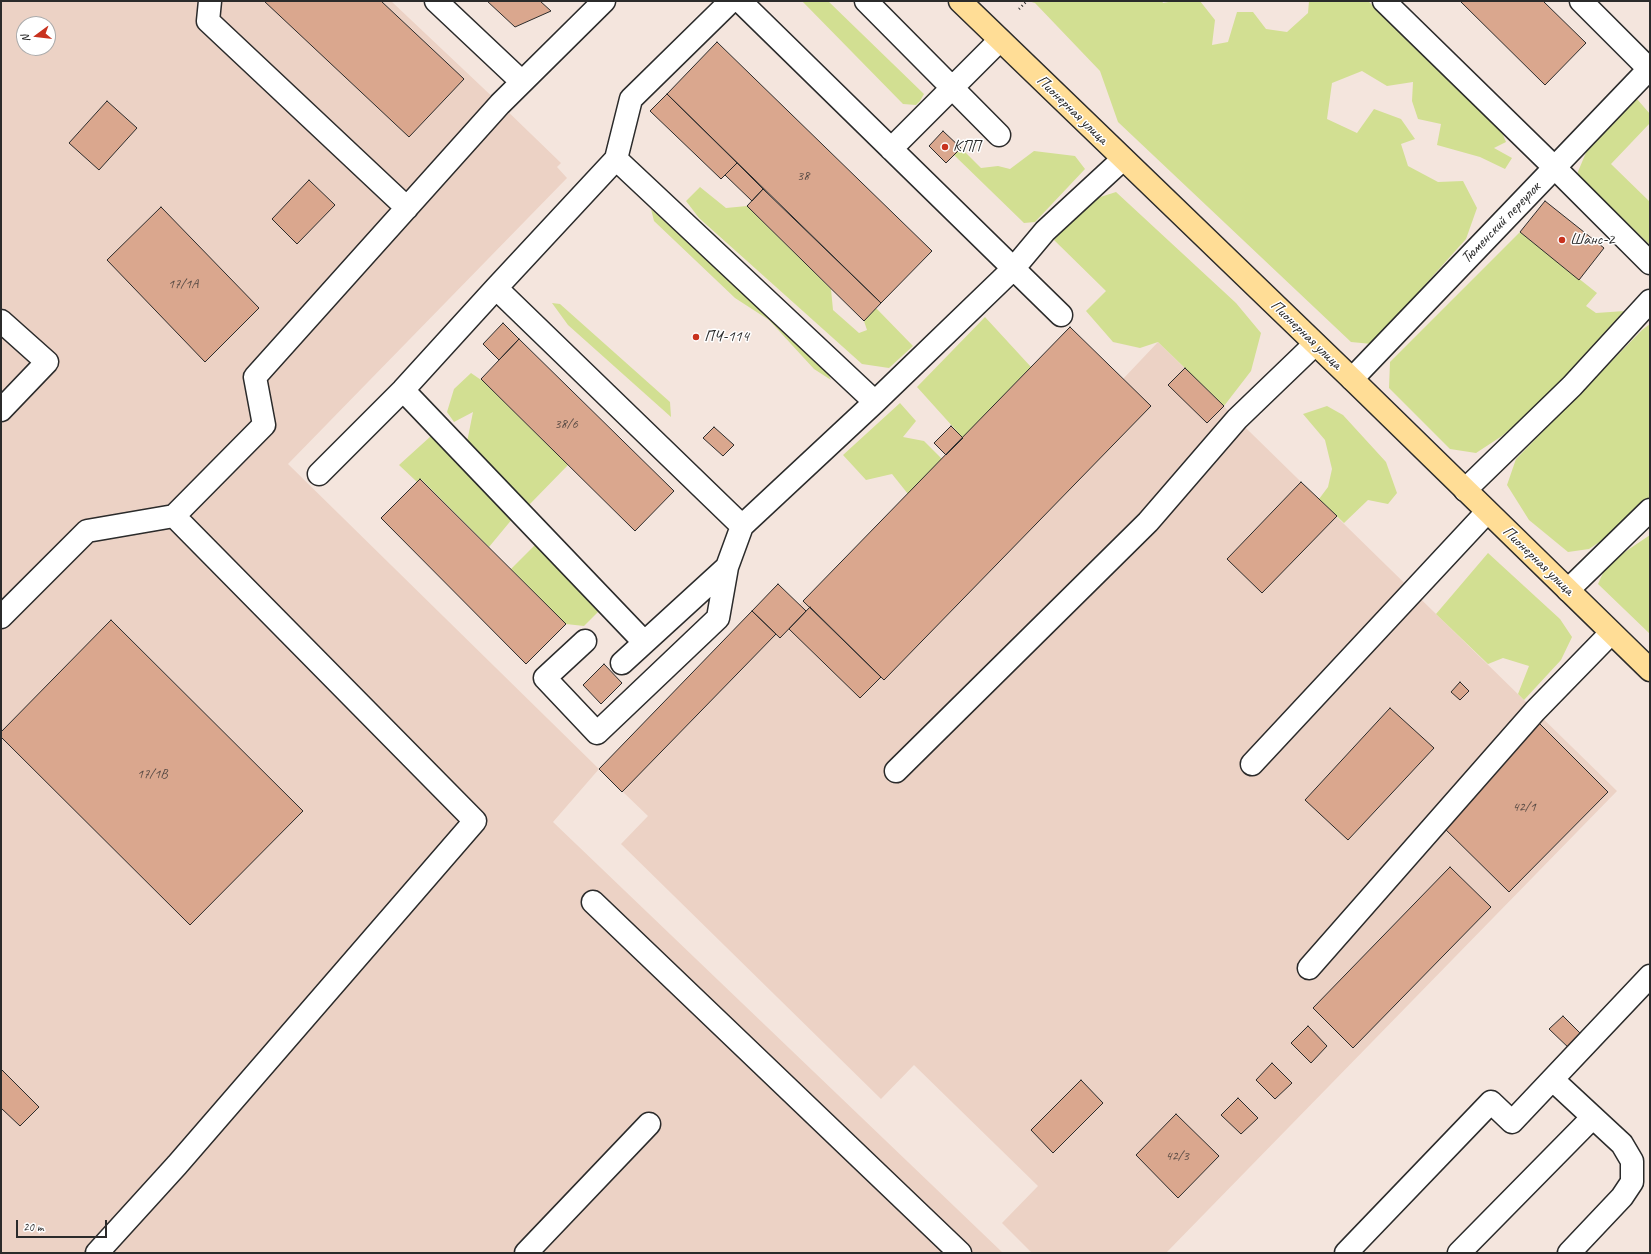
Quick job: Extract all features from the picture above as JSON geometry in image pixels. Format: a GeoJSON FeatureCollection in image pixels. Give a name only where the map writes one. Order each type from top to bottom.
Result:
{"type":"FeatureCollection","features":[{"type":"Feature","properties":{"kind":"main road","name":"Пионерная улица"},"geometry":{"type":"LineString","coordinates":[[960,1],[1352,379],[1650,670]]}},
{"type":"Feature","properties":{"kind":"street"},"geometry":{"type":"LineString","coordinates":[[210,1],[208,21],[407,208]]}},
{"type":"Feature","properties":{"kind":"street"},"geometry":{"type":"LineString","coordinates":[[436,1],[522,82]]}},
{"type":"Feature","properties":{"kind":"street"},"geometry":{"type":"LineString","coordinates":[[319,474],[403,390],[616,159],[631,99],[731,1]]}},
{"type":"Feature","properties":{"kind":"street"},"geometry":{"type":"LineString","coordinates":[[740,1],[1061,314]]}},
{"type":"Feature","properties":{"kind":"street"},"geometry":{"type":"LineString","coordinates":[[866,1],[999,135]]}},
{"type":"Feature","properties":{"kind":"street"},"geometry":{"type":"LineString","coordinates":[[1384,1],[1650,263]]}},
{"type":"Feature","properties":{"kind":"street"},"geometry":{"type":"LineString","coordinates":[[1581,1],[1650,68]]}},
{"type":"Feature","properties":{"kind":"street"},"geometry":{"type":"LineString","coordinates":[[1,617],[87,531],[174,516],[264,425],[255,377],[500,104],[599,3]]}},
{"type":"Feature","properties":{"kind":"street"},"geometry":{"type":"LineString","coordinates":[[891,148],[1000,40]]}},
{"type":"Feature","properties":{"kind":"street","name":"Тюменский переулок"},"geometry":{"type":"LineString","coordinates":[[1352,379],[1650,68]]}},
{"type":"Feature","properties":{"kind":"street"},"geometry":{"type":"LineString","coordinates":[[616,159],[875,402]]}},
{"type":"Feature","properties":{"kind":"street"},"geometry":{"type":"LineString","coordinates":[[585,641],[545,678],[597,733],[718,618],[727,567],[742,526],[875,402],[1014,268],[1045,232],[1124,159]]}},
{"type":"Feature","properties":{"kind":"street"},"geometry":{"type":"LineString","coordinates":[[496,288],[742,526]]}},
{"type":"Feature","properties":{"kind":"street"},"geometry":{"type":"LineString","coordinates":[[1465,490],[1572,386],[1650,300]]}},
{"type":"Feature","properties":{"kind":"street"},"geometry":{"type":"LineString","coordinates":[[1,321],[47,362],[1,410]]}},
{"type":"Feature","properties":{"kind":"street"},"geometry":{"type":"LineString","coordinates":[[896,771],[1148,522],[1237,419],[1315,344]]}},
{"type":"Feature","properties":{"kind":"street"},"geometry":{"type":"LineString","coordinates":[[403,390],[644,642]]}},
{"type":"Feature","properties":{"kind":"street"},"geometry":{"type":"LineString","coordinates":[[1568,590],[1650,510]]}},
{"type":"Feature","properties":{"kind":"street"},"geometry":{"type":"LineString","coordinates":[[1252,764],[1487,512]]}},
{"type":"Feature","properties":{"kind":"street"},"geometry":{"type":"LineString","coordinates":[[97,1253],[177,1165],[475,821],[174,516]]}},
{"type":"Feature","properties":{"kind":"street"},"geometry":{"type":"LineString","coordinates":[[622,663],[727,567]]}},
{"type":"Feature","properties":{"kind":"street"},"geometry":{"type":"LineString","coordinates":[[1309,968],[1536,711],[1612,633]]}},
{"type":"Feature","properties":{"kind":"street"},"geometry":{"type":"LineString","coordinates":[[593,902],[960,1253]]}},
{"type":"Feature","properties":{"kind":"street"},"geometry":{"type":"LineString","coordinates":[[1346,1253],[1491,1102],[1512,1122],[1650,976]]}},
{"type":"Feature","properties":{"kind":"street"},"geometry":{"type":"LineString","coordinates":[[1553,1080],[1622,1144],[1632,1162],[1632,1182],[1622,1197],[1569,1253]]}},
{"type":"Feature","properties":{"kind":"street"},"geometry":{"type":"LineString","coordinates":[[1459,1253],[1593,1117]]}},
{"type":"Feature","properties":{"kind":"street"},"geometry":{"type":"LineString","coordinates":[[526,1253],[649,1124]]}},
{"type":"Feature","properties":{"kind":"path"},"geometry":{"type":"LineString","coordinates":[[1019,9],[1027,1]]}},
{"type":"Feature","properties":{"kind":"shaded area"},"geometry":{"type":"Polygon","coordinates":[[[1,1],[391,1],[561,163],[557,167],[567,178],[288,464],[599,769],[553,822],[1003,1253],[1,1253],[1,1]]]}},
{"type":"Feature","properties":{"kind":"shaded area"},"geometry":{"type":"Polygon","coordinates":[[[1158,342],[1617,791],[1166,1253],[1032,1253],[1002,1223],[1038,1186],[914,1065],[881,1099],[621,844],[648,816],[599,769],[778,584],[799,605],[803,601],[884,679],[1123,379],[1158,342]]]}},
{"type":"Feature","properties":{"kind":"green space"},"geometry":{"type":"Polygon","coordinates":[[[802,1],[828,1],[924,94],[920,101],[916,105],[903,104],[802,1]]]}},
{"type":"Feature","properties":{"kind":"green space"},"geometry":{"type":"Polygon","coordinates":[[[1028,1],[1162,1],[1163,3],[1174,1],[1200,1],[1215,20],[1212,45],[1228,42],[1237,12],[1253,12],[1266,29],[1287,32],[1308,13],[1309,1],[1368,1],[1499,125],[1506,142],[1494,148],[1512,158],[1505,169],[1480,157],[1437,145],[1441,124],[1418,119],[1412,101],[1413,82],[1387,86],[1362,71],[1332,83],[1327,119],[1357,133],[1374,109],[1401,119],[1415,139],[1401,144],[1408,166],[1438,182],[1463,181],[1477,208],[1466,239],[1372,344],[1351,342],[1118,122],[1100,71],[1035,3],[1028,1]]]}},
{"type":"Feature","properties":{"kind":"green space"},"geometry":{"type":"Polygon","coordinates":[[[1637,99],[1650,114],[1650,123],[1611,164],[1650,202],[1650,245],[1577,174],[1590,143],[1637,99]]]}},
{"type":"Feature","properties":{"kind":"green space"},"geometry":{"type":"Polygon","coordinates":[[[961,148],[981,168],[998,166],[1010,169],[1034,151],[1075,156],[1085,169],[1035,222],[1024,223],[954,155],[961,148]]]}},
{"type":"Feature","properties":{"kind":"green space"},"geometry":{"type":"Polygon","coordinates":[[[700,187],[726,208],[747,206],[831,289],[833,310],[859,333],[867,330],[864,321],[876,308],[913,346],[889,368],[862,364],[699,218],[686,201],[700,187]]]}},
{"type":"Feature","properties":{"kind":"green space"},"geometry":{"type":"Polygon","coordinates":[[[1116,192],[1236,303],[1261,333],[1251,371],[1224,406],[1158,342],[1140,348],[1113,342],[1086,311],[1106,291],[1054,240],[1091,200],[1116,192]]]}},
{"type":"Feature","properties":{"kind":"green space"},"geometry":{"type":"Polygon","coordinates":[[[651,209],[823,364],[831,380],[814,369],[769,320],[735,298],[654,221],[651,209]]]}},
{"type":"Feature","properties":{"kind":"green space"},"geometry":{"type":"Polygon","coordinates":[[[1520,232],[1597,293],[1586,306],[1596,313],[1625,311],[1555,391],[1502,436],[1476,453],[1450,449],[1389,388],[1390,362],[1520,232]]]}},
{"type":"Feature","properties":{"kind":"green space"},"geometry":{"type":"Polygon","coordinates":[[[552,303],[560,304],[670,402],[671,417],[568,325],[552,303]]]}},
{"type":"Feature","properties":{"kind":"green space"},"geometry":{"type":"Polygon","coordinates":[[[985,317],[1031,367],[963,438],[917,387],[985,317]]]}},
{"type":"Feature","properties":{"kind":"green space"},"geometry":{"type":"Polygon","coordinates":[[[1650,324],[1650,497],[1616,531],[1589,549],[1568,552],[1529,520],[1507,485],[1516,459],[1642,330],[1650,324]]]}},
{"type":"Feature","properties":{"kind":"green space"},"geometry":{"type":"Polygon","coordinates":[[[471,373],[484,382],[568,465],[529,505],[467,442],[473,412],[454,422],[447,412],[454,389],[471,373]]]}},
{"type":"Feature","properties":{"kind":"green space"},"geometry":{"type":"Polygon","coordinates":[[[900,403],[916,421],[903,437],[924,441],[942,459],[908,494],[892,474],[866,480],[843,455],[900,403]]]}},
{"type":"Feature","properties":{"kind":"green space"},"geometry":{"type":"Polygon","coordinates":[[[1327,406],[1343,415],[1386,462],[1397,493],[1388,504],[1368,500],[1344,523],[1319,499],[1328,487],[1332,469],[1325,440],[1303,414],[1327,406]]]}},
{"type":"Feature","properties":{"kind":"green space"},"geometry":{"type":"Polygon","coordinates":[[[431,436],[513,518],[489,547],[421,479],[417,482],[399,465],[431,436]]]}},
{"type":"Feature","properties":{"kind":"green space"},"geometry":{"type":"Polygon","coordinates":[[[1650,535],[1650,634],[1598,584],[1607,564],[1650,535]]]}},
{"type":"Feature","properties":{"kind":"green space"},"geometry":{"type":"Polygon","coordinates":[[[536,544],[600,610],[584,626],[566,624],[511,569],[536,544]]]}},
{"type":"Feature","properties":{"kind":"green space"},"geometry":{"type":"Polygon","coordinates":[[[1488,553],[1560,619],[1572,637],[1561,660],[1524,700],[1518,694],[1529,666],[1503,658],[1488,664],[1436,614],[1488,553]]]}},
{"type":"Feature","properties":{"kind":"building"},"geometry":{"type":"Polygon","coordinates":[[[264,1],[381,1],[464,79],[409,137],[264,1]]]}},
{"type":"Feature","properties":{"kind":"building"},"geometry":{"type":"Polygon","coordinates":[[[487,1],[540,1],[551,11],[515,27],[487,1]]]}},
{"type":"Feature","properties":{"kind":"building"},"geometry":{"type":"Polygon","coordinates":[[[1460,1],[1543,1],[1586,43],[1545,85],[1460,1]]]}},
{"type":"Feature","properties":{"kind":"building"},"geometry":{"type":"Polygon","coordinates":[[[717,42],[932,251],[881,303],[667,94],[717,42]]]}},
{"type":"Feature","properties":{"kind":"building"},"geometry":{"type":"Polygon","coordinates":[[[667,94],[737,163],[721,179],[650,111],[667,94]]]}},
{"type":"Feature","properties":{"kind":"building"},"geometry":{"type":"Polygon","coordinates":[[[107,101],[137,128],[99,170],[69,143],[107,101]]]}},
{"type":"Feature","properties":{"kind":"building","name":"КПП"},"geometry":{"type":"Polygon","coordinates":[[[943,131],[961,148],[946,163],[929,146],[943,131]]]}},
{"type":"Feature","properties":{"kind":"building"},"geometry":{"type":"Polygon","coordinates":[[[737,163],[763,189],[752,201],[725,175],[737,163]]]}},
{"type":"Feature","properties":{"kind":"building"},"geometry":{"type":"Polygon","coordinates":[[[309,180],[335,205],[297,244],[272,219],[309,180]]]}},
{"type":"Feature","properties":{"kind":"building"},"geometry":{"type":"Polygon","coordinates":[[[763,189],[881,303],[864,321],[747,206],[763,189]]]}},
{"type":"Feature","properties":{"kind":"building","name":"Шанс-2"},"geometry":{"type":"Polygon","coordinates":[[[1545,201],[1604,248],[1579,280],[1520,232],[1545,201]]]}},
{"type":"Feature","properties":{"kind":"building"},"geometry":{"type":"Polygon","coordinates":[[[161,207],[259,308],[205,362],[107,260],[161,207]]]}},
{"type":"Feature","properties":{"kind":"building"},"geometry":{"type":"Polygon","coordinates":[[[503,323],[519,339],[499,360],[483,344],[503,323]]]}},
{"type":"Feature","properties":{"kind":"building"},"geometry":{"type":"Polygon","coordinates":[[[1070,327],[1151,406],[884,680],[803,601],[1070,327]]]}},
{"type":"Feature","properties":{"kind":"building"},"geometry":{"type":"Polygon","coordinates":[[[519,339],[674,491],[635,531],[481,379],[519,339]]]}},
{"type":"Feature","properties":{"kind":"building"},"geometry":{"type":"Polygon","coordinates":[[[1185,368],[1224,406],[1207,423],[1168,385],[1185,368]]]}},
{"type":"Feature","properties":{"kind":"building"},"geometry":{"type":"Polygon","coordinates":[[[951,426],[963,438],[946,455],[934,443],[951,426]]]}},
{"type":"Feature","properties":{"kind":"building"},"geometry":{"type":"Polygon","coordinates":[[[714,427],[734,445],[723,456],[703,438],[714,427]]]}},
{"type":"Feature","properties":{"kind":"building"},"geometry":{"type":"Polygon","coordinates":[[[420,479],[566,624],[526,664],[381,518],[420,479]]]}},
{"type":"Feature","properties":{"kind":"building"},"geometry":{"type":"Polygon","coordinates":[[[1301,482],[1337,516],[1262,593],[1227,559],[1301,482]]]}},
{"type":"Feature","properties":{"kind":"building"},"geometry":{"type":"Polygon","coordinates":[[[778,584],[806,611],[780,638],[752,611],[778,584]]]}},
{"type":"Feature","properties":{"kind":"building"},"geometry":{"type":"Polygon","coordinates":[[[810,607],[881,677],[860,698],[789,629],[810,607]]]}},
{"type":"Feature","properties":{"kind":"building"},"geometry":{"type":"Polygon","coordinates":[[[752,611],[776,634],[622,792],[599,769],[752,611]]]}},
{"type":"Feature","properties":{"kind":"building"},"geometry":{"type":"Polygon","coordinates":[[[111,620],[303,811],[190,925],[1,737],[1,732],[111,620]]]}},
{"type":"Feature","properties":{"kind":"building"},"geometry":{"type":"Polygon","coordinates":[[[604,664],[622,683],[601,704],[583,685],[604,664]]]}},
{"type":"Feature","properties":{"kind":"building"},"geometry":{"type":"Polygon","coordinates":[[[1460,682],[1469,691],[1460,700],[1451,692],[1460,682]]]}},
{"type":"Feature","properties":{"kind":"building"},"geometry":{"type":"Polygon","coordinates":[[[1390,708],[1434,748],[1348,840],[1305,800],[1390,708]]]}},
{"type":"Feature","properties":{"kind":"building"},"geometry":{"type":"Polygon","coordinates":[[[1539,723],[1608,792],[1509,892],[1439,823],[1539,723]]]}},
{"type":"Feature","properties":{"kind":"building"},"geometry":{"type":"Polygon","coordinates":[[[1450,867],[1491,907],[1353,1048],[1313,1008],[1450,867]]]}},
{"type":"Feature","properties":{"kind":"building"},"geometry":{"type":"Polygon","coordinates":[[[1563,1016],[1584,1037],[1571,1050],[1549,1029],[1563,1016]]]}},
{"type":"Feature","properties":{"kind":"building"},"geometry":{"type":"Polygon","coordinates":[[[1308,1026],[1327,1046],[1311,1063],[1291,1043],[1308,1026]]]}},
{"type":"Feature","properties":{"kind":"building"},"geometry":{"type":"Polygon","coordinates":[[[1272,1063],[1292,1083],[1275,1099],[1256,1080],[1272,1063]]]}},
{"type":"Feature","properties":{"kind":"building"},"geometry":{"type":"Polygon","coordinates":[[[1,1069],[39,1107],[20,1126],[1,1108],[1,1069]]]}},
{"type":"Feature","properties":{"kind":"building"},"geometry":{"type":"Polygon","coordinates":[[[1081,1080],[1103,1103],[1053,1153],[1031,1130],[1081,1080]]]}},
{"type":"Feature","properties":{"kind":"building"},"geometry":{"type":"Polygon","coordinates":[[[1238,1098],[1258,1118],[1241,1134],[1221,1115],[1238,1098]]]}},
{"type":"Feature","properties":{"kind":"building"},"geometry":{"type":"Polygon","coordinates":[[[1176,1114],[1219,1156],[1178,1198],[1136,1155],[1176,1114]]]}},
{"type":"Feature","properties":{"kind":"place","name":"КПП"},"geometry":{"type":"Point","coordinates":[945,147]}},
{"type":"Feature","properties":{"kind":"place","name":"Шанс-2"},"geometry":{"type":"Point","coordinates":[1562,240]}},
{"type":"Feature","properties":{"kind":"place","name":"ПЧ-114"},"geometry":{"type":"Point","coordinates":[696,337]}}]}
